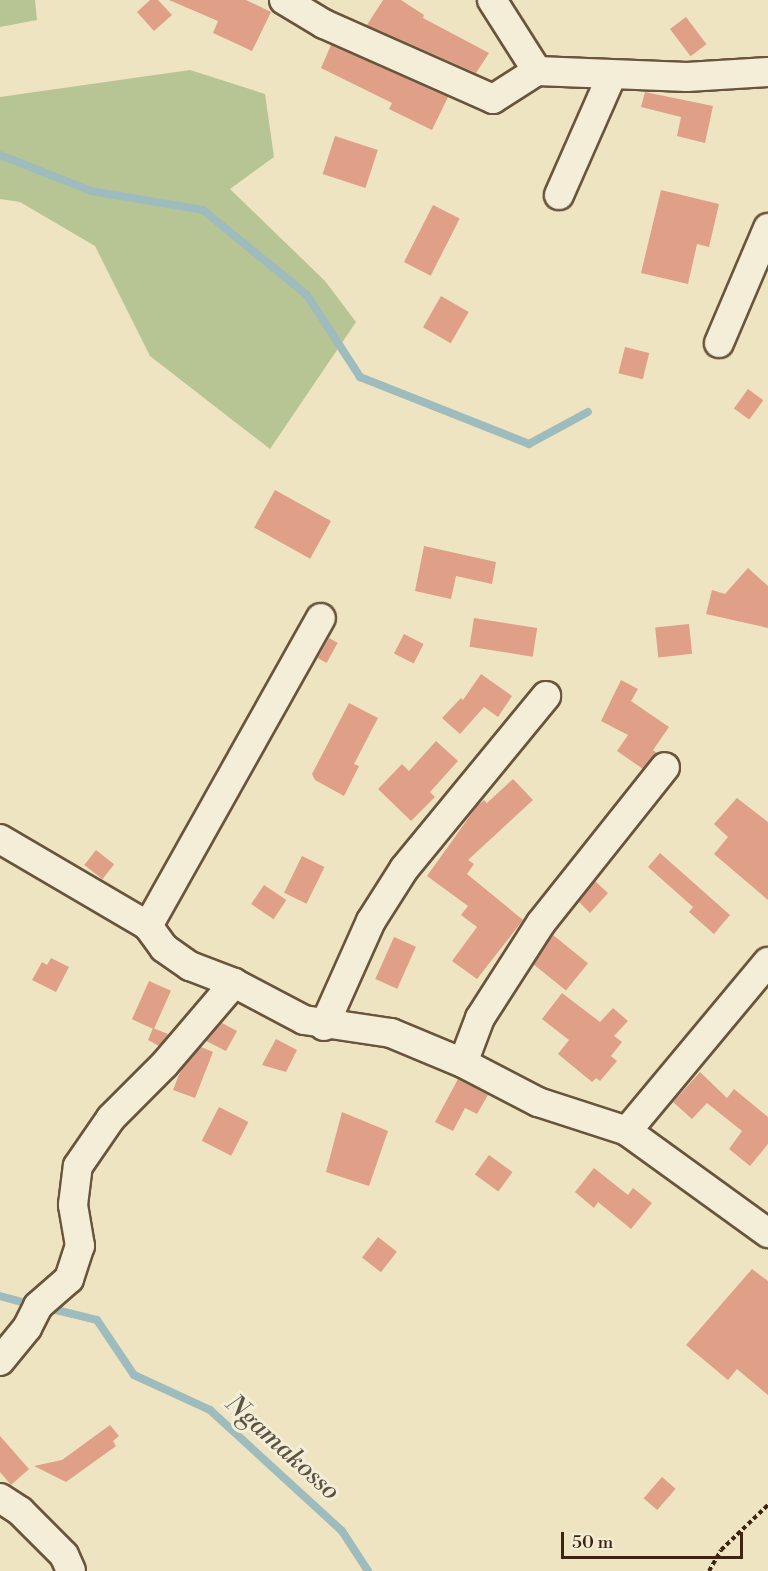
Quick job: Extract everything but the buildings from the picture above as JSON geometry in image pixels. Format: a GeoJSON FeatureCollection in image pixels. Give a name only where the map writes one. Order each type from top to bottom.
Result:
{"type":"FeatureCollection","features":[{"type":"Feature","properties":{"kind":"street"},"geometry":{"type":"LineString","coordinates":[[284,0],[324,24],[487,98],[499,97],[537,71],[687,77],[768,72]]}},
{"type":"Feature","properties":{"kind":"street"},"geometry":{"type":"LineString","coordinates":[[492,0],[537,71]]}},
{"type":"Feature","properties":{"kind":"street"},"geometry":{"type":"LineString","coordinates":[[559,195],[612,75]]}},
{"type":"Feature","properties":{"kind":"street"},"geometry":{"type":"LineString","coordinates":[[719,344],[768,228]]}},
{"type":"Feature","properties":{"kind":"street"},"geometry":{"type":"LineString","coordinates":[[148,926],[321,618]]}},
{"type":"Feature","properties":{"kind":"street"},"geometry":{"type":"LineString","coordinates":[[324,1026],[371,921],[404,869],[546,696]]}},
{"type":"Feature","properties":{"kind":"street"},"geometry":{"type":"LineString","coordinates":[[463,1063],[480,1018],[541,923],[665,767]]}},
{"type":"Feature","properties":{"kind":"street"},"geometry":{"type":"LineString","coordinates":[[3,848],[148,926],[164,948],[190,966],[234,983],[304,1020],[324,1026],[391,1033],[463,1063],[538,1102],[627,1131],[768,1233]]}},
{"type":"Feature","properties":{"kind":"street"},"geometry":{"type":"LineString","coordinates":[[627,1131],[768,962]]}},
{"type":"Feature","properties":{"kind":"street"},"geometry":{"type":"LineString","coordinates":[[0,1361],[27,1328],[38,1306],[69,1279],[80,1246],[73,1205],[78,1166],[111,1118],[164,1065],[234,983]]}},
{"type":"Feature","properties":{"kind":"street"},"geometry":{"type":"LineString","coordinates":[[0,1498],[20,1511],[64,1555],[71,1571]]}},
{"type":"Feature","properties":{"kind":"path"},"geometry":{"type":"LineString","coordinates":[[709,1571],[721,1550],[768,1505]]}},
{"type":"Feature","properties":{"kind":"green space"},"geometry":{"type":"Polygon","coordinates":[[[0,0],[35,0],[37,20],[0,27],[0,0]]]}},
{"type":"Feature","properties":{"kind":"green space"},"geometry":{"type":"Polygon","coordinates":[[[190,70],[265,94],[274,157],[230,189],[325,281],[356,322],[270,449],[150,356],[95,246],[20,202],[0,199],[0,97],[190,70]]]}},
{"type":"Feature","properties":{"kind":"waterway"},"geometry":{"type":"LineString","coordinates":[[0,155],[91,191],[203,210],[307,295],[360,377],[529,444],[588,412]]}},
{"type":"Feature","properties":{"kind":"waterway","name":"Ngamakosso"},"geometry":{"type":"LineString","coordinates":[[0,1296],[33,1305]]}},
{"type":"Feature","properties":{"kind":"waterway","name":"Ngamakosso"},"geometry":{"type":"LineString","coordinates":[[48,1308],[97,1320],[134,1375],[210,1410],[342,1531],[368,1571]]}}]}
